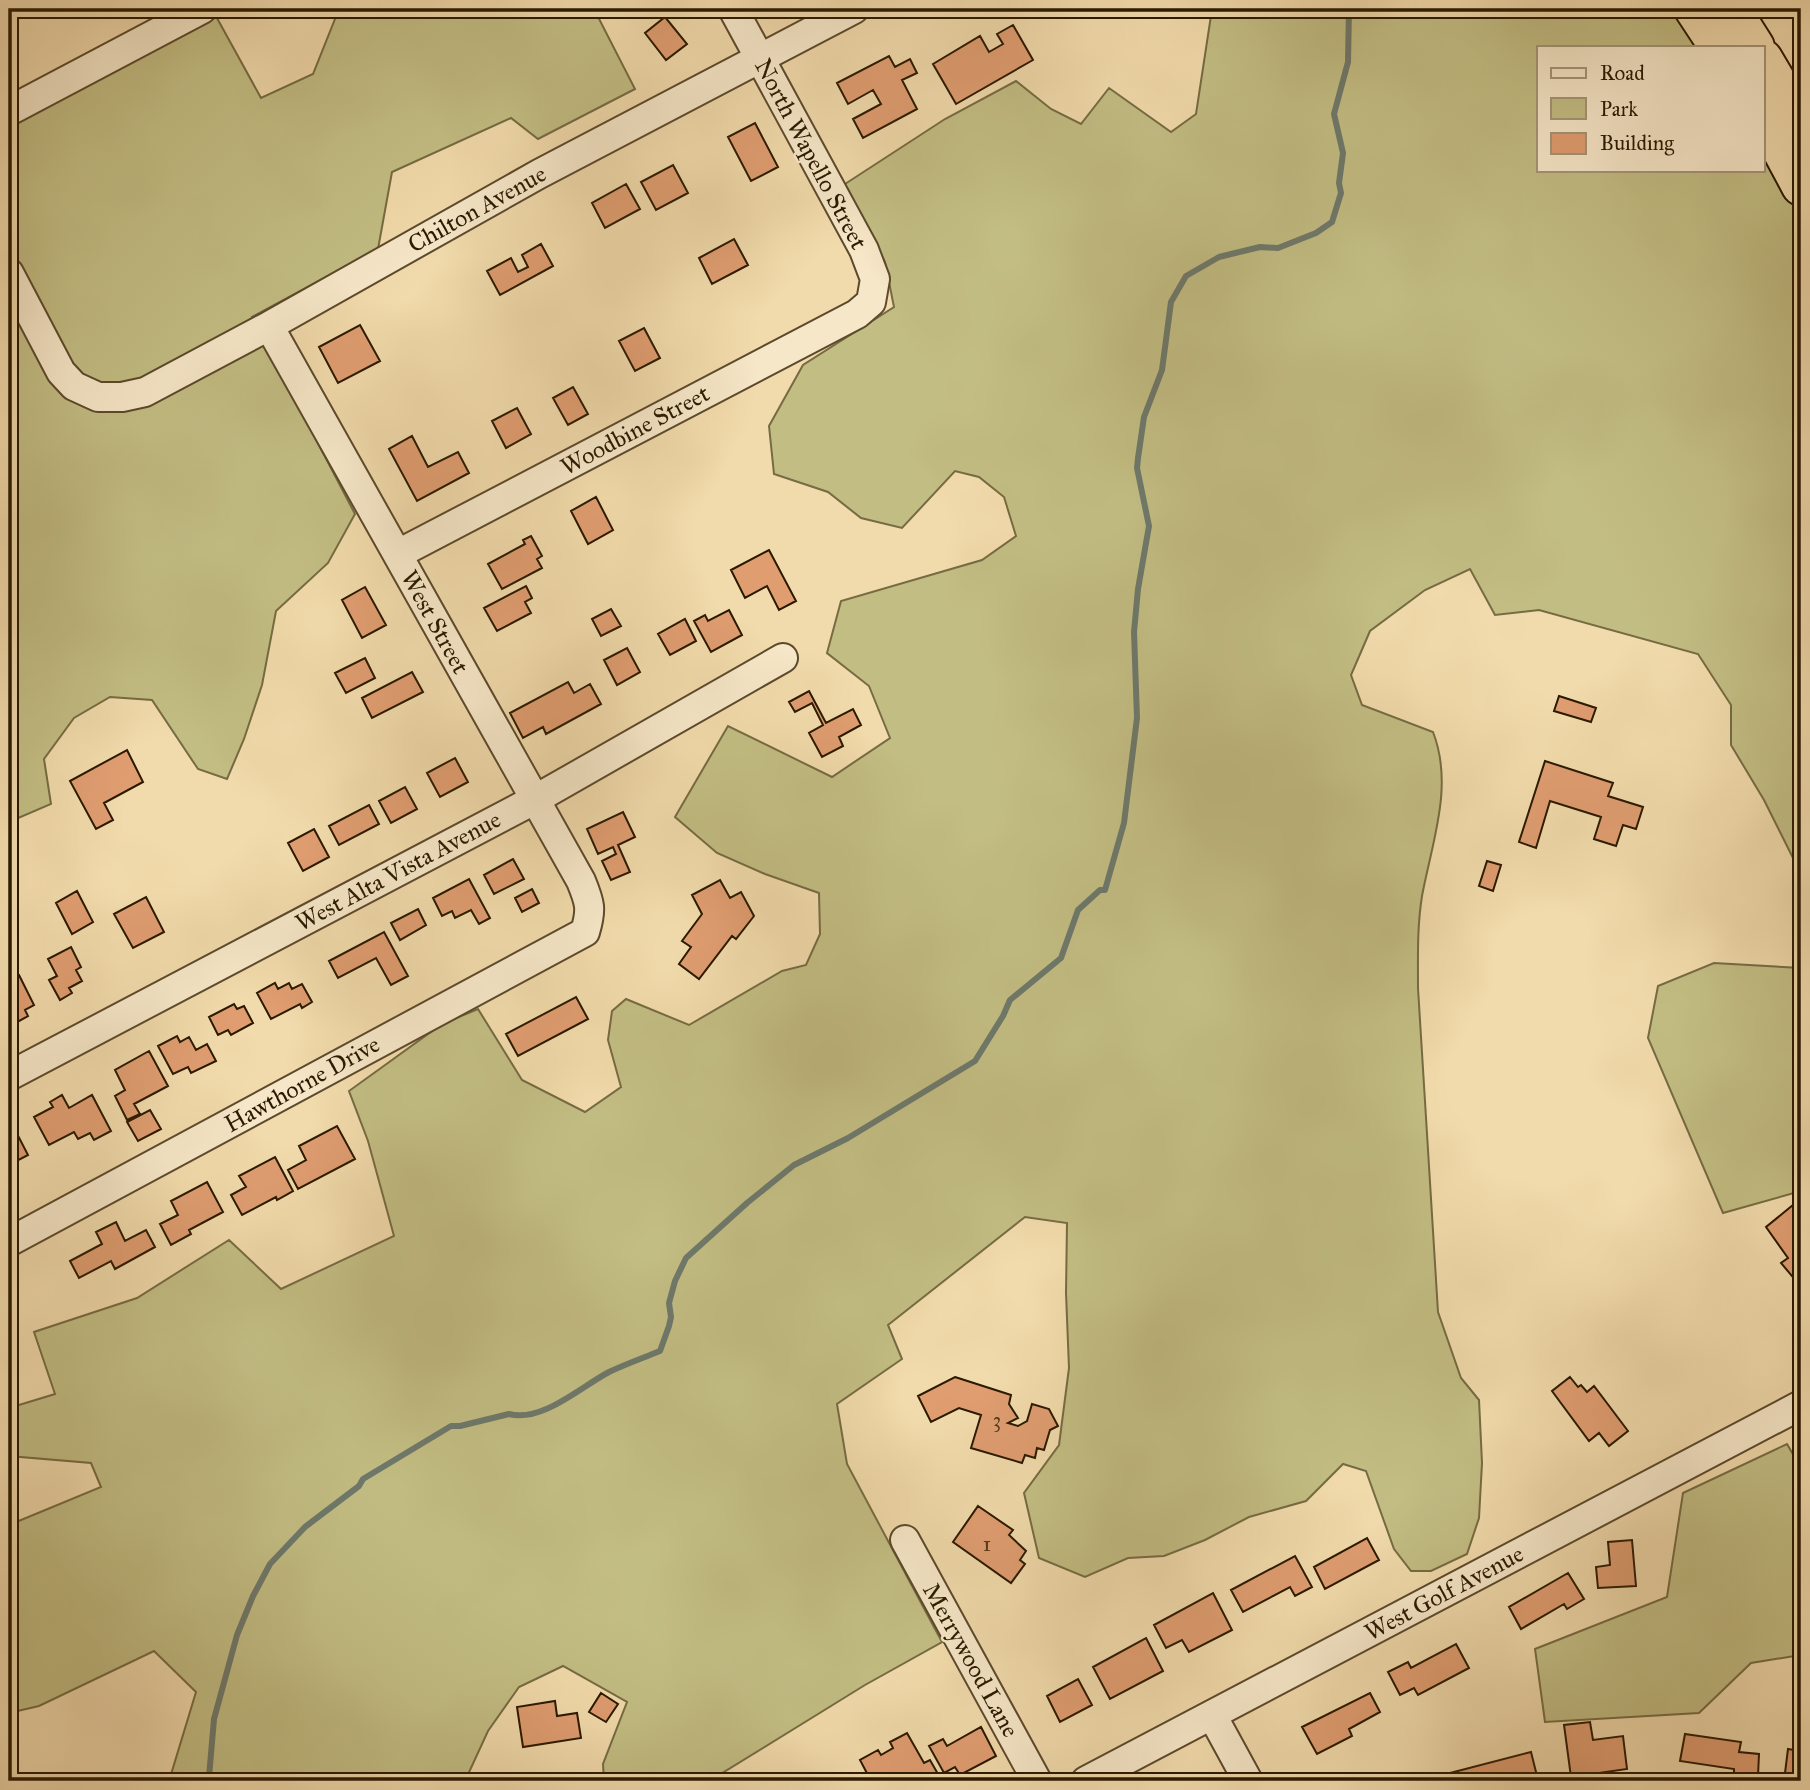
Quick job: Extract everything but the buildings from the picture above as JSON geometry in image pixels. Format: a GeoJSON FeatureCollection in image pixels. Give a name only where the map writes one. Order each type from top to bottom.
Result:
{"type":"FeatureCollection","features":[{"type":"Feature","properties":{"kind":"highway"},"geometry":{"type":"LineString","coordinates":[[1694,9],[1718,46]]}},
{"type":"Feature","properties":{"kind":"highway"},"geometry":{"type":"LineString","coordinates":[[1731,9],[1754,46]]}},
{"type":"Feature","properties":{"kind":"highway"},"geometry":{"type":"LineString","coordinates":[[1764,61],[1801,123]]}},
{"type":"Feature","properties":{"kind":"highway"},"geometry":{"type":"LineString","coordinates":[[1764,117],[1801,186]]}},
{"type":"Feature","properties":{"kind":"street"},"geometry":{"type":"LineString","coordinates":[[9,111],[202,9]]}},
{"type":"Feature","properties":{"kind":"street","name":"North Wapello Street"},"geometry":{"type":"LineString","coordinates":[[733,9],[864,250],[874,279],[870,302]]}},
{"type":"Feature","properties":{"kind":"street","name":"Chilton Avenue"},"geometry":{"type":"LineString","coordinates":[[9,273],[61,372],[74,386],[98,397],[145,393],[538,174],[854,9]]}},
{"type":"Feature","properties":{"kind":"street","name":"Woodbine Street"},"geometry":{"type":"LineString","coordinates":[[398,554],[857,314],[870,302]]}},
{"type":"Feature","properties":{"kind":"street","name":"West Street"},"geometry":{"type":"LineString","coordinates":[[269,326],[581,881],[590,903],[588,921]]}},
{"type":"Feature","properties":{"kind":"street","name":"West Alta Vista Avenue"},"geometry":{"type":"LineString","coordinates":[[9,1076],[534,800],[783,658]]}},
{"type":"Feature","properties":{"kind":"street","name":"Hawthorne Drive"},"geometry":{"type":"LineString","coordinates":[[9,1242],[585,932],[588,921]]}},
{"type":"Feature","properties":{"kind":"street","name":"West Golf Avenue"},"geometry":{"type":"LineString","coordinates":[[1086,1781],[1801,1405]]}},
{"type":"Feature","properties":{"kind":"street","name":"Merrywood Lane"},"geometry":{"type":"LineString","coordinates":[[905,1540],[1037,1781]]}},
{"type":"Feature","properties":{"kind":"street"},"geometry":{"type":"LineString","coordinates":[[1213,1715],[1248,1781]]}},
{"type":"Feature","properties":{"kind":"green space"},"geometry":{"type":"Polygon","coordinates":[[[212,9],[261,98],[313,74],[339,9],[594,9],[635,89],[538,139],[511,118],[392,172],[378,249],[252,317],[355,514],[328,563],[276,611],[262,685],[227,779],[198,769],[152,700],[110,697],[74,718],[44,759],[51,804],[9,822],[9,111],[212,9]]]}},
{"type":"Feature","properties":{"kind":"green space"},"geometry":{"type":"Polygon","coordinates":[[[1212,9],[1694,9],[1718,46],[1537,46],[1537,172],[1764,172],[1764,117],[1801,186],[1801,874],[1764,800],[1731,745],[1731,705],[1698,654],[1539,610],[1495,615],[1470,569],[1425,590],[1370,631],[1351,675],[1362,705],[1433,732],[1442,773],[1439,814],[1420,908],[1418,988],[1438,1312],[1461,1378],[1479,1400],[1482,1463],[1479,1518],[1467,1554],[1431,1571],[1411,1571],[1394,1549],[1366,1471],[1343,1464],[1306,1501],[1249,1517],[1205,1540],[1164,1556],[1128,1558],[1085,1577],[1039,1558],[1024,1493],[1059,1445],[1069,1368],[1067,1223],[1025,1217],[888,1325],[902,1359],[837,1404],[847,1464],[942,1642],[865,1685],[716,1777],[715,1781],[604,1781],[603,1764],[627,1702],[563,1666],[519,1687],[488,1731],[465,1781],[169,1781],[196,1692],[154,1651],[39,1706],[9,1713],[9,1525],[101,1487],[91,1463],[9,1456],[9,1408],[55,1394],[34,1332],[137,1298],[229,1240],[281,1289],[394,1236],[368,1141],[349,1091],[442,1024],[478,1009],[522,1080],[585,1112],[621,1087],[608,1040],[612,1011],[626,999],[689,1025],[782,971],[806,965],[820,934],[819,893],[717,853],[675,817],[728,726],[832,777],[890,738],[869,686],[827,653],[841,601],[982,560],[1016,536],[1004,497],[979,477],[955,471],[902,528],[861,518],[828,492],[774,474],[769,426],[803,365],[894,307],[885,262],[845,184],[945,119],[1016,81],[1051,109],[1081,124],[1109,88],[1171,132],[1196,114],[1212,9]]]}},
{"type":"Feature","properties":{"kind":"green space"},"geometry":{"type":"Polygon","coordinates":[[[1714,963],[1801,968],[1801,1191],[1723,1213],[1648,1038],[1658,986],[1714,963]]]}},
{"type":"Feature","properties":{"kind":"green space"},"geometry":{"type":"Polygon","coordinates":[[[1787,1444],[1801,1468],[1801,1655],[1751,1663],[1699,1713],[1545,1722],[1535,1649],[1667,1597],[1683,1493],[1787,1444]]]}},
{"type":"Feature","properties":{"kind":"waterway"},"geometry":{"type":"LineString","coordinates":[[209,1777],[214,1719],[237,1635],[270,1564],[305,1527],[359,1486],[363,1479],[451,1426],[509,1414],[535,1413],[561,1402],[609,1372],[660,1351],[671,1317],[669,1303],[675,1281],[686,1258],[794,1165],[848,1138],[975,1061],[1010,1000],[1061,958],[1078,910],[1100,890],[1105,890],[1124,823],[1137,718],[1134,632],[1149,526],[1137,468],[1138,458],[1144,417],[1162,370],[1171,302],[1186,276],[1219,257],[1260,247],[1278,248],[1316,233],[1332,222],[1341,193],[1339,183],[1343,153],[1334,114],[1348,62],[1349,9]]}}]}
